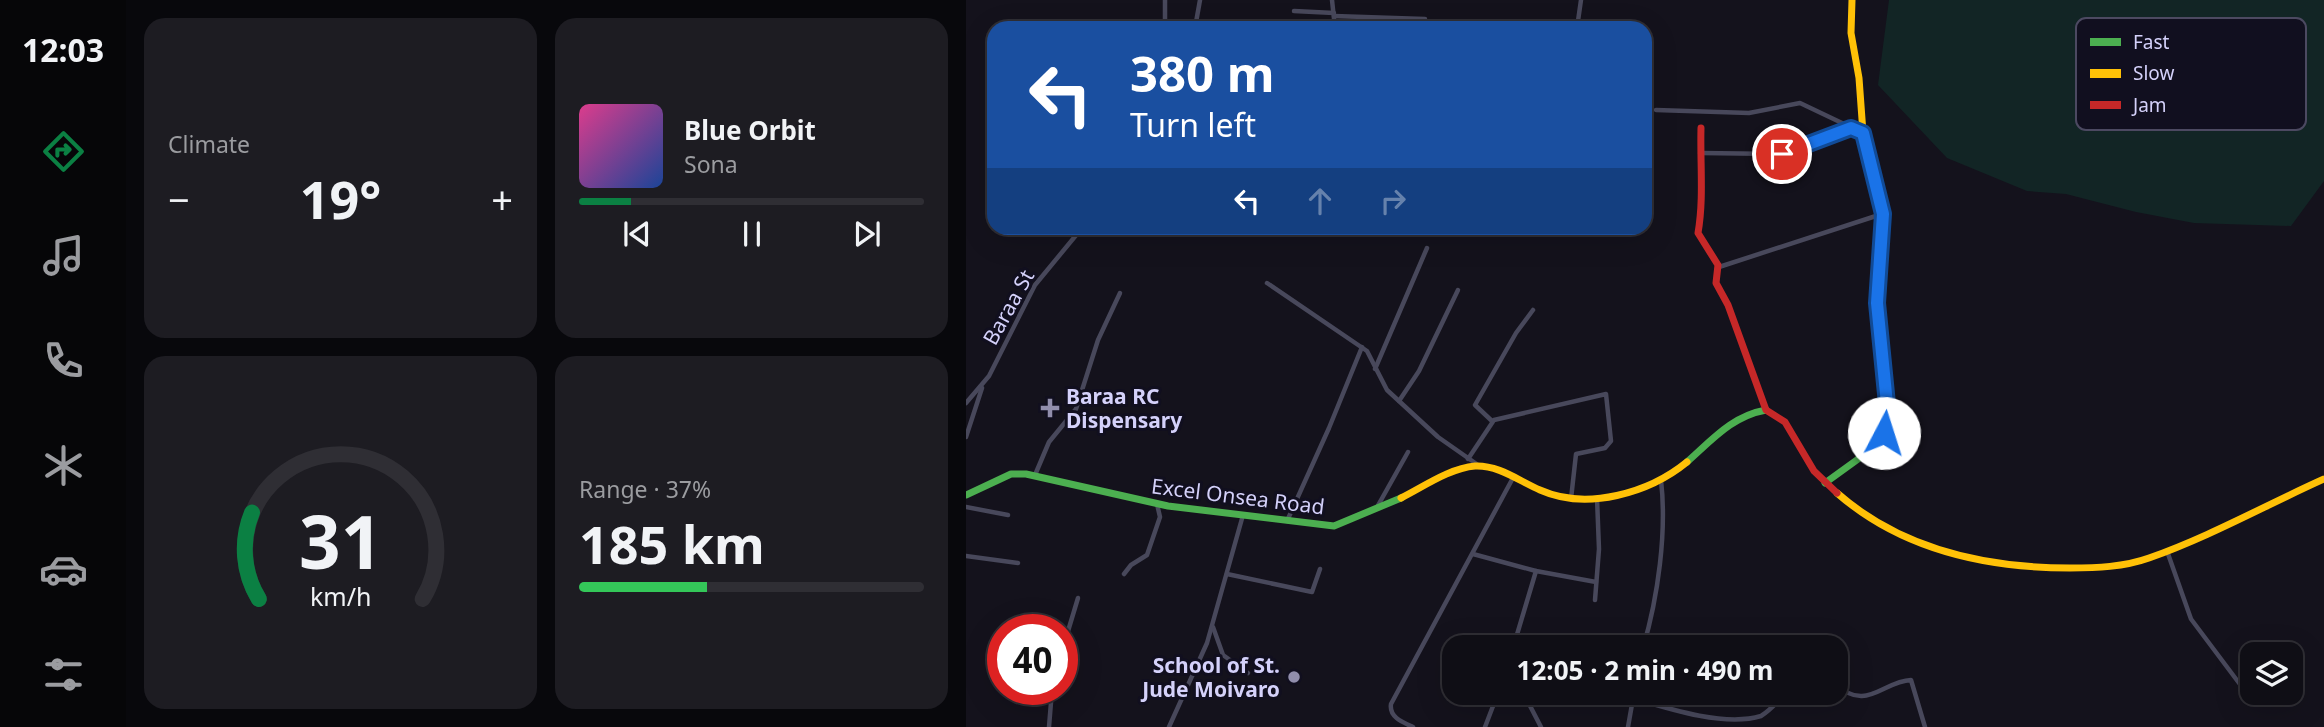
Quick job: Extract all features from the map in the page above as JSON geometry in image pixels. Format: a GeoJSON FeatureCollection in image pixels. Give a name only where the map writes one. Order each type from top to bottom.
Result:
{"type":"FeatureCollection","features":[{"type":"Feature","properties":{"kind":"street"},"geometry":{"type":"LineString","coordinates":[[1165,0],[1165,21]]}},
{"type":"Feature","properties":{"kind":"street"},"geometry":{"type":"LineString","coordinates":[[1196,21],[1200,0]]}},
{"type":"Feature","properties":{"kind":"street"},"geometry":{"type":"LineString","coordinates":[[1332,0],[1334,21]]}},
{"type":"Feature","properties":{"kind":"street"},"geometry":{"type":"LineString","coordinates":[[1578,21],[1581,0]]}},
{"type":"Feature","properties":{"kind":"street"},"geometry":{"type":"LineString","coordinates":[[1825,483],[1870,450],[1882,438],[1887,425],[1877,303],[1883,214],[1863,133],[1859,78],[1851,33],[1852,0]]}},
{"type":"Feature","properties":{"kind":"street"},"geometry":{"type":"LineString","coordinates":[[1294,11],[1425,19]]}},
{"type":"Feature","properties":{"kind":"street"},"geometry":{"type":"LineString","coordinates":[[1656,110],[1749,113],[1800,103],[1863,133]]}},
{"type":"Feature","properties":{"kind":"street"},"geometry":{"type":"LineString","coordinates":[[1701,128],[1702,209],[1698,233],[1719,267],[1716,283],[1728,305],[1766,410]]}},
{"type":"Feature","properties":{"kind":"street"},"geometry":{"type":"LineString","coordinates":[[1700,153],[1782,154],[1851,128]]}},
{"type":"Feature","properties":{"kind":"street"},"geometry":{"type":"LineString","coordinates":[[1719,267],[1883,214]]}},
{"type":"Feature","properties":{"kind":"street","name":"Baraa St"},"geometry":{"type":"LineString","coordinates":[[966,403],[982,387],[1035,285],[1076,235]]}},
{"type":"Feature","properties":{"kind":"street"},"geometry":{"type":"LineString","coordinates":[[1375,369],[1427,248]]}},
{"type":"Feature","properties":{"kind":"street"},"geometry":{"type":"LineString","coordinates":[[1266,284],[1362,347],[1370,355],[1383,385],[1438,437],[1468,459],[1551,495],[1571,499],[1597,498],[1661,480],[1734,422],[1766,410],[1774,412],[1792,431],[1810,465],[1825,483],[1877,524],[1975,562],[2035,568],[2105,567],[2137,562],[2167,551],[2324,479]]}},
{"type":"Feature","properties":{"kind":"street"},"geometry":{"type":"LineString","coordinates":[[1399,401],[1419,371],[1458,290]]}},
{"type":"Feature","properties":{"kind":"street"},"geometry":{"type":"LineString","coordinates":[[1035,475],[1049,442],[1076,409],[1098,340],[1120,293]]}},
{"type":"Feature","properties":{"kind":"street"},"geometry":{"type":"LineString","coordinates":[[1492,421],[1476,409],[1476,404],[1516,333],[1533,310]]}},
{"type":"Feature","properties":{"kind":"street"},"geometry":{"type":"LineString","coordinates":[[1287,522],[1362,347]]}},
{"type":"Feature","properties":{"kind":"street"},"geometry":{"type":"LineString","coordinates":[[966,437],[982,387]]}},
{"type":"Feature","properties":{"kind":"street"},"geometry":{"type":"LineString","coordinates":[[1468,459],[1492,421],[1606,394],[1611,441],[1605,448],[1577,452],[1571,499]]}},
{"type":"Feature","properties":{"kind":"street"},"geometry":{"type":"LineString","coordinates":[[1376,509],[1408,452]]}},
{"type":"Feature","properties":{"kind":"street","name":"Excel Onsea Road"},"geometry":{"type":"LineString","coordinates":[[966,495],[1011,474],[1035,475],[1157,503],[1334,526],[1460,469],[1478,465]]}},
{"type":"Feature","properties":{"kind":"street"},"geometry":{"type":"LineString","coordinates":[[1413,727],[1396,718],[1390,711],[1391,704],[1514,477]]}},
{"type":"Feature","properties":{"kind":"street"},"geometry":{"type":"LineString","coordinates":[[1646,635],[1652,613],[1662,527],[1661,480]]}},
{"type":"Feature","properties":{"kind":"street"},"geometry":{"type":"LineString","coordinates":[[1595,600],[1597,498]]}},
{"type":"Feature","properties":{"kind":"street"},"geometry":{"type":"LineString","coordinates":[[1124,574],[1131,565],[1147,555],[1160,517],[1157,503]]}},
{"type":"Feature","properties":{"kind":"street"},"geometry":{"type":"LineString","coordinates":[[966,507],[1008,515]]}},
{"type":"Feature","properties":{"kind":"street"},"geometry":{"type":"LineString","coordinates":[[1169,727],[1213,626],[1243,515]]}},
{"type":"Feature","properties":{"kind":"street"},"geometry":{"type":"LineString","coordinates":[[2167,551],[2191,619],[2240,684]]}},
{"type":"Feature","properties":{"kind":"street"},"geometry":{"type":"LineString","coordinates":[[1473,554],[1536,571],[1596,582]]}},
{"type":"Feature","properties":{"kind":"street"},"geometry":{"type":"LineString","coordinates":[[966,556],[1018,563]]}},
{"type":"Feature","properties":{"kind":"street"},"geometry":{"type":"LineString","coordinates":[[1227,574],[1309,592],[1313,590],[1320,569]]}},
{"type":"Feature","properties":{"kind":"street"},"geometry":{"type":"LineString","coordinates":[[1517,635],[1536,571]]}},
{"type":"Feature","properties":{"kind":"street"},"geometry":{"type":"LineString","coordinates":[[1073,614],[1078,598]]}},
{"type":"Feature","properties":{"kind":"street"},"geometry":{"type":"LineString","coordinates":[[1213,626],[1223,655],[1248,673]]}},
{"type":"Feature","properties":{"kind":"street"},"geometry":{"type":"LineString","coordinates":[[1848,692],[1868,696],[1911,680],[1925,727]]}},
{"type":"Feature","properties":{"kind":"street"},"geometry":{"type":"LineString","coordinates":[[1049,727],[1051,705]]}},
{"type":"Feature","properties":{"kind":"street"},"geometry":{"type":"LineString","coordinates":[[1485,727],[1493,705]]}},
{"type":"Feature","properties":{"kind":"street"},"geometry":{"type":"LineString","coordinates":[[1530,705],[1541,727]]}},
{"type":"Feature","properties":{"kind":"street"},"geometry":{"type":"LineString","coordinates":[[1628,727],[1632,705]]}},
{"type":"Feature","properties":{"kind":"street"},"geometry":{"type":"LineString","coordinates":[[1659,705],[1691,716],[1732,723],[1762,715],[1773,705]]}},
{"type":"Feature","properties":{"kind":"green space"},"geometry":{"type":"Polygon","coordinates":[[[1889,0],[2324,0],[2324,181],[2291,226],[2194,223],[2066,194],[2027,191],[1947,158],[1878,85],[1889,0]]]}},
{"type":"Feature","properties":{"kind":"traffic: fast"},"geometry":{"type":"LineString","coordinates":[[1825,483],[1872,449],[1888,420],[1877,303],[1883,220],[1877,195]]}},
{"type":"Feature","properties":{"kind":"traffic: fast"},"geometry":{"type":"LineString","coordinates":[[1687,462],[1733,423],[1766,410]]}},
{"type":"Feature","properties":{"kind":"traffic: fast"},"geometry":{"type":"LineString","coordinates":[[966,495],[1011,474],[1026,474],[1168,506],[1334,526],[1401,498]]}},
{"type":"Feature","properties":{"kind":"traffic: slow"},"geometry":{"type":"LineString","coordinates":[[1852,0],[1851,33],[1859,78],[1863,133],[1877,195]]}},
{"type":"Feature","properties":{"kind":"traffic: slow"},"geometry":{"type":"LineString","coordinates":[[1401,498],[1446,474],[1466,467],[1484,466],[1558,496],[1597,499],[1636,490],[1672,473],[1687,462]]}},
{"type":"Feature","properties":{"kind":"traffic: slow"},"geometry":{"type":"LineString","coordinates":[[1837,493],[1862,513],[1889,529],[1946,552],[2007,564],[2090,568],[2130,563],[2171,550],[2324,479]]}},
{"type":"Feature","properties":{"kind":"traffic: jam"},"geometry":{"type":"LineString","coordinates":[[1701,128],[1698,233],[1718,265],[1716,283],[1728,305],[1766,410],[1785,422],[1814,471],[1837,493]]}},
{"type":"Feature","properties":{"kind":"place","name":"Baraa RC Dispensary"},"geometry":{"type":"Point","coordinates":[1050,408]}},
{"type":"Feature","properties":{"kind":"place","name":"School of St. Jude Moivaro"},"geometry":{"type":"Point","coordinates":[1294,677]}},
{"type":"Feature","properties":{"kind":"route"},"geometry":{"type":"LineString","coordinates":[[1782,154],[1805,148],[1851,128],[1863,133],[1883,214],[1877,291],[1888,414],[1884,433]]}}]}
